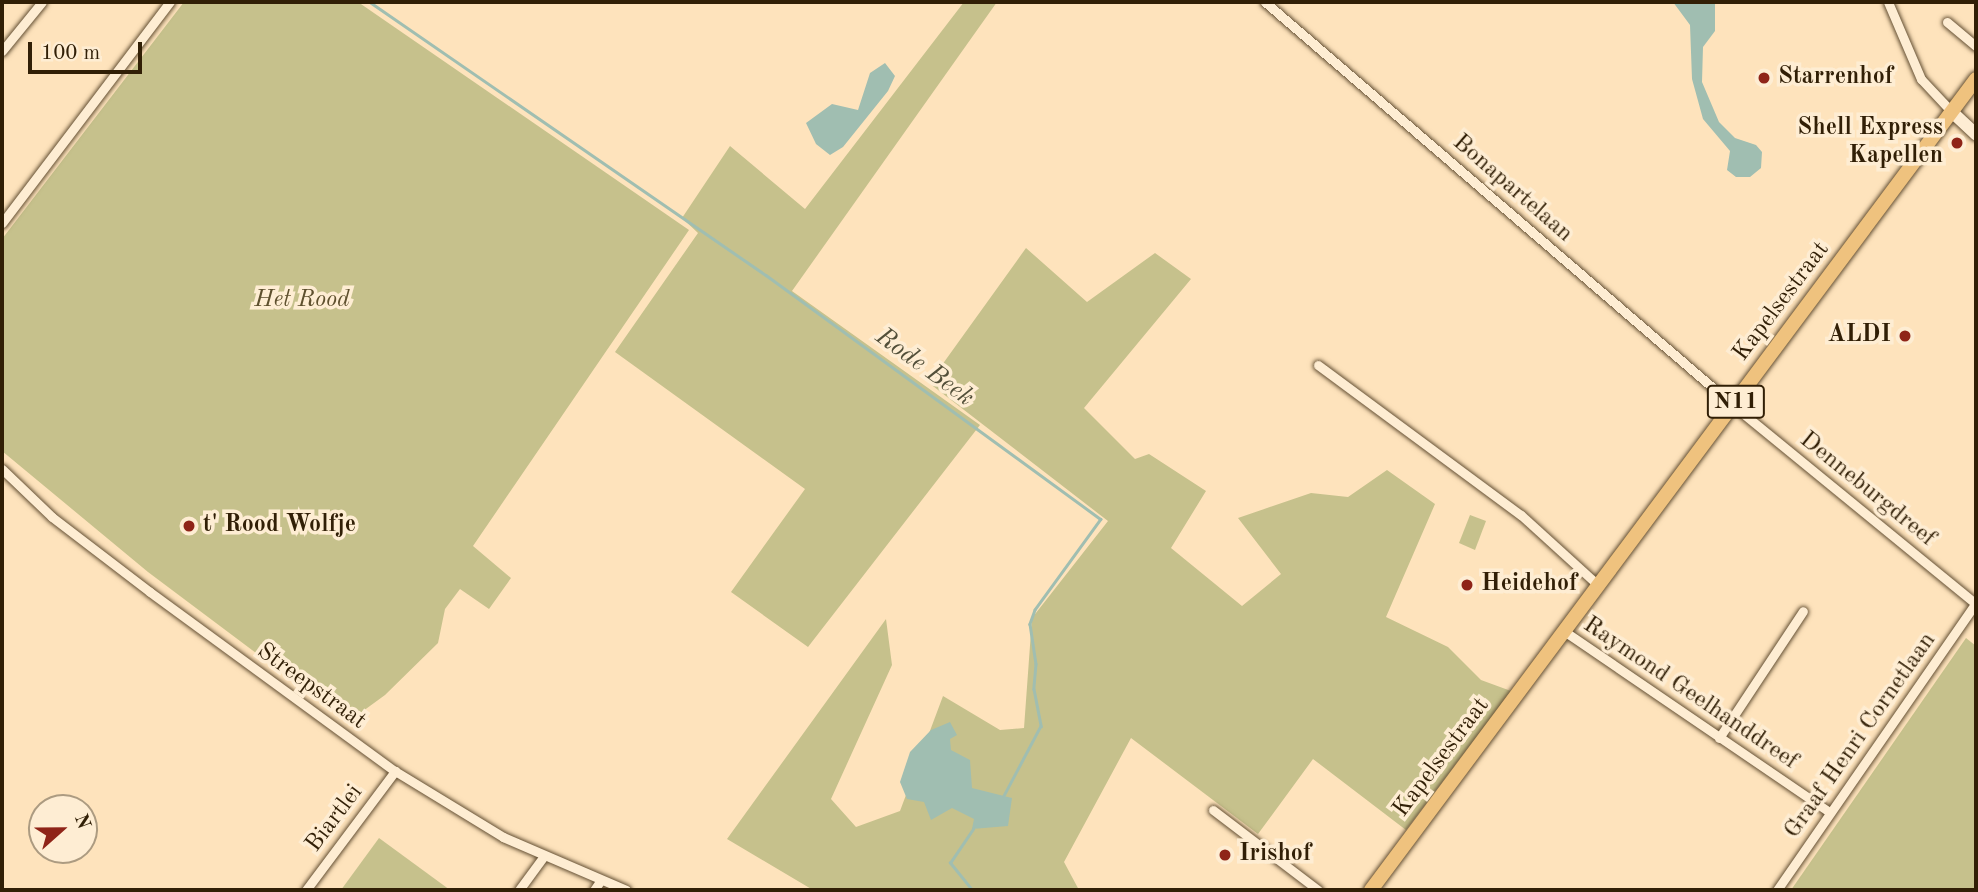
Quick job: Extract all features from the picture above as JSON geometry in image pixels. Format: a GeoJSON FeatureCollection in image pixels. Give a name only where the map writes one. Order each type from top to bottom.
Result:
{"type":"FeatureCollection","features":[{"type":"Feature","properties":{"kind":"main road","name":"Kapelsestraat"},"geometry":{"type":"LineString","coordinates":[[1371,890],[1976,79]]}},
{"type":"Feature","properties":{"kind":"main road"},"geometry":{"type":"LineString","coordinates":[[1952,112],[1976,134]]}},
{"type":"Feature","properties":{"kind":"street"},"geometry":{"type":"LineString","coordinates":[[2,51],[42,2]]}},
{"type":"Feature","properties":{"kind":"street"},"geometry":{"type":"LineString","coordinates":[[2,223],[170,2]]}},
{"type":"Feature","properties":{"kind":"street","name":"Bonapartelaan"},"geometry":{"type":"LineString","coordinates":[[1265,2],[1734,406]]}},
{"type":"Feature","properties":{"kind":"street"},"geometry":{"type":"LineString","coordinates":[[1888,2],[1921,79],[1952,112]]}},
{"type":"Feature","properties":{"kind":"street"},"geometry":{"type":"LineString","coordinates":[[1947,22],[1976,46]]}},
{"type":"Feature","properties":{"kind":"street"},"geometry":{"type":"LineString","coordinates":[[1318,365],[1521,515],[1598,585]]}},
{"type":"Feature","properties":{"kind":"street","name":"Denneburgdreef"},"geometry":{"type":"LineString","coordinates":[[1734,406],[1976,603]]}},
{"type":"Feature","properties":{"kind":"street","name":"Streepstraat"},"geometry":{"type":"LineString","coordinates":[[2,469],[52,517],[395,771],[503,838],[626,890]]}},
{"type":"Feature","properties":{"kind":"street","name":"Graaf Henri Cornetlaan"},"geometry":{"type":"LineString","coordinates":[[1777,890],[1976,603]]}},
{"type":"Feature","properties":{"kind":"street"},"geometry":{"type":"LineString","coordinates":[[1719,738],[1803,611]]}},
{"type":"Feature","properties":{"kind":"street","name":"Raymond Geelhanddreef"},"geometry":{"type":"LineString","coordinates":[[1564,631],[1829,812]]}},
{"type":"Feature","properties":{"kind":"street","name":"Biartlei"},"geometry":{"type":"LineString","coordinates":[[306,890],[395,771]]}},
{"type":"Feature","properties":{"kind":"street"},"geometry":{"type":"LineString","coordinates":[[1213,810],[1318,890]]}},
{"type":"Feature","properties":{"kind":"street"},"geometry":{"type":"LineString","coordinates":[[519,890],[544,856]]}},
{"type":"Feature","properties":{"kind":"street"},"geometry":{"type":"LineString","coordinates":[[594,890],[601,880]]}},
{"type":"Feature","properties":{"kind":"green space","name":"Het Rood"},"geometry":{"type":"Polygon","coordinates":[[[184,2],[358,2],[689,230],[473,546],[511,578],[489,609],[460,589],[445,609],[438,643],[385,695],[348,722],[148,572],[2,451],[2,239],[184,2]]]}},
{"type":"Feature","properties":{"kind":"green space"},"geometry":{"type":"Polygon","coordinates":[[[964,2],[997,2],[792,291],[980,425],[808,647],[731,592],[805,489],[615,352],[698,233],[682,218],[730,146],[805,209],[964,2]]]}},
{"type":"Feature","properties":{"kind":"green space"},"geometry":{"type":"Polygon","coordinates":[[[1026,248],[1087,302],[1155,253],[1191,279],[1084,408],[1135,459],[1149,454],[1206,491],[1171,548],[1242,606],[1281,574],[1238,518],[1311,493],[1348,497],[1387,470],[1435,504],[1386,617],[1448,647],[1481,680],[1511,691],[1406,830],[1313,759],[1258,834],[1131,738],[1064,862],[1079,890],[813,890],[727,839],[886,619],[892,665],[831,799],[856,827],[900,811],[943,696],[1000,730],[1024,728],[1032,618],[1108,521],[929,383],[1026,248]]]}},
{"type":"Feature","properties":{"kind":"green space"},"geometry":{"type":"Polygon","coordinates":[[[1470,515],[1486,521],[1475,550],[1459,543],[1470,515]]]}},
{"type":"Feature","properties":{"kind":"green space"},"geometry":{"type":"Polygon","coordinates":[[[1966,638],[1976,646],[1976,890],[1791,890],[1966,638]]]}},
{"type":"Feature","properties":{"kind":"green space"},"geometry":{"type":"Polygon","coordinates":[[[379,838],[450,890],[341,890],[379,838]]]}},
{"type":"Feature","properties":{"kind":"shaded area"},"geometry":{"type":"Polygon","coordinates":[[[1673,2],[1715,2],[1715,31],[1703,47],[1702,82],[1719,122],[1735,138],[1756,145],[1762,152],[1761,168],[1750,177],[1736,177],[1727,170],[1730,151],[1703,119],[1692,79],[1690,25],[1673,2]]]}},
{"type":"Feature","properties":{"kind":"shaded area"},"geometry":{"type":"Polygon","coordinates":[[[885,63],[895,76],[888,91],[843,147],[830,155],[816,144],[806,123],[832,104],[858,110],[870,73],[885,63]]]}},
{"type":"Feature","properties":{"kind":"shaded area"},"geometry":{"type":"Polygon","coordinates":[[[950,722],[957,735],[950,739],[951,750],[970,760],[972,788],[1012,798],[1008,826],[972,829],[974,819],[952,808],[931,820],[924,802],[907,799],[900,782],[910,752],[931,730],[950,722]]]}},
{"type":"Feature","properties":{"kind":"waterway","name":"Rode Beek"},"geometry":{"type":"LineString","coordinates":[[370,2],[766,275],[1101,519],[1035,610],[1030,624],[1036,664],[1034,689],[1041,726],[1004,796]]}},
{"type":"Feature","properties":{"kind":"waterway","name":"Rode Beek"},"geometry":{"type":"LineString","coordinates":[[972,890],[950,863],[973,829]]}},
{"type":"Feature","properties":{"kind":"place","name":"Starrenhof"},"geometry":{"type":"Point","coordinates":[1764,78]}},
{"type":"Feature","properties":{"kind":"place","name":"Shell Express Kapellen"},"geometry":{"type":"Point","coordinates":[1957,143]}},
{"type":"Feature","properties":{"kind":"place","name":"ALDI"},"geometry":{"type":"Point","coordinates":[1905,336]}},
{"type":"Feature","properties":{"kind":"place","name":"t' Rood Wolfje"},"geometry":{"type":"Point","coordinates":[189,526]}},
{"type":"Feature","properties":{"kind":"place","name":"Heidehof"},"geometry":{"type":"Point","coordinates":[1467,585]}},
{"type":"Feature","properties":{"kind":"place","name":"Irishof"},"geometry":{"type":"Point","coordinates":[1225,855]}}]}
